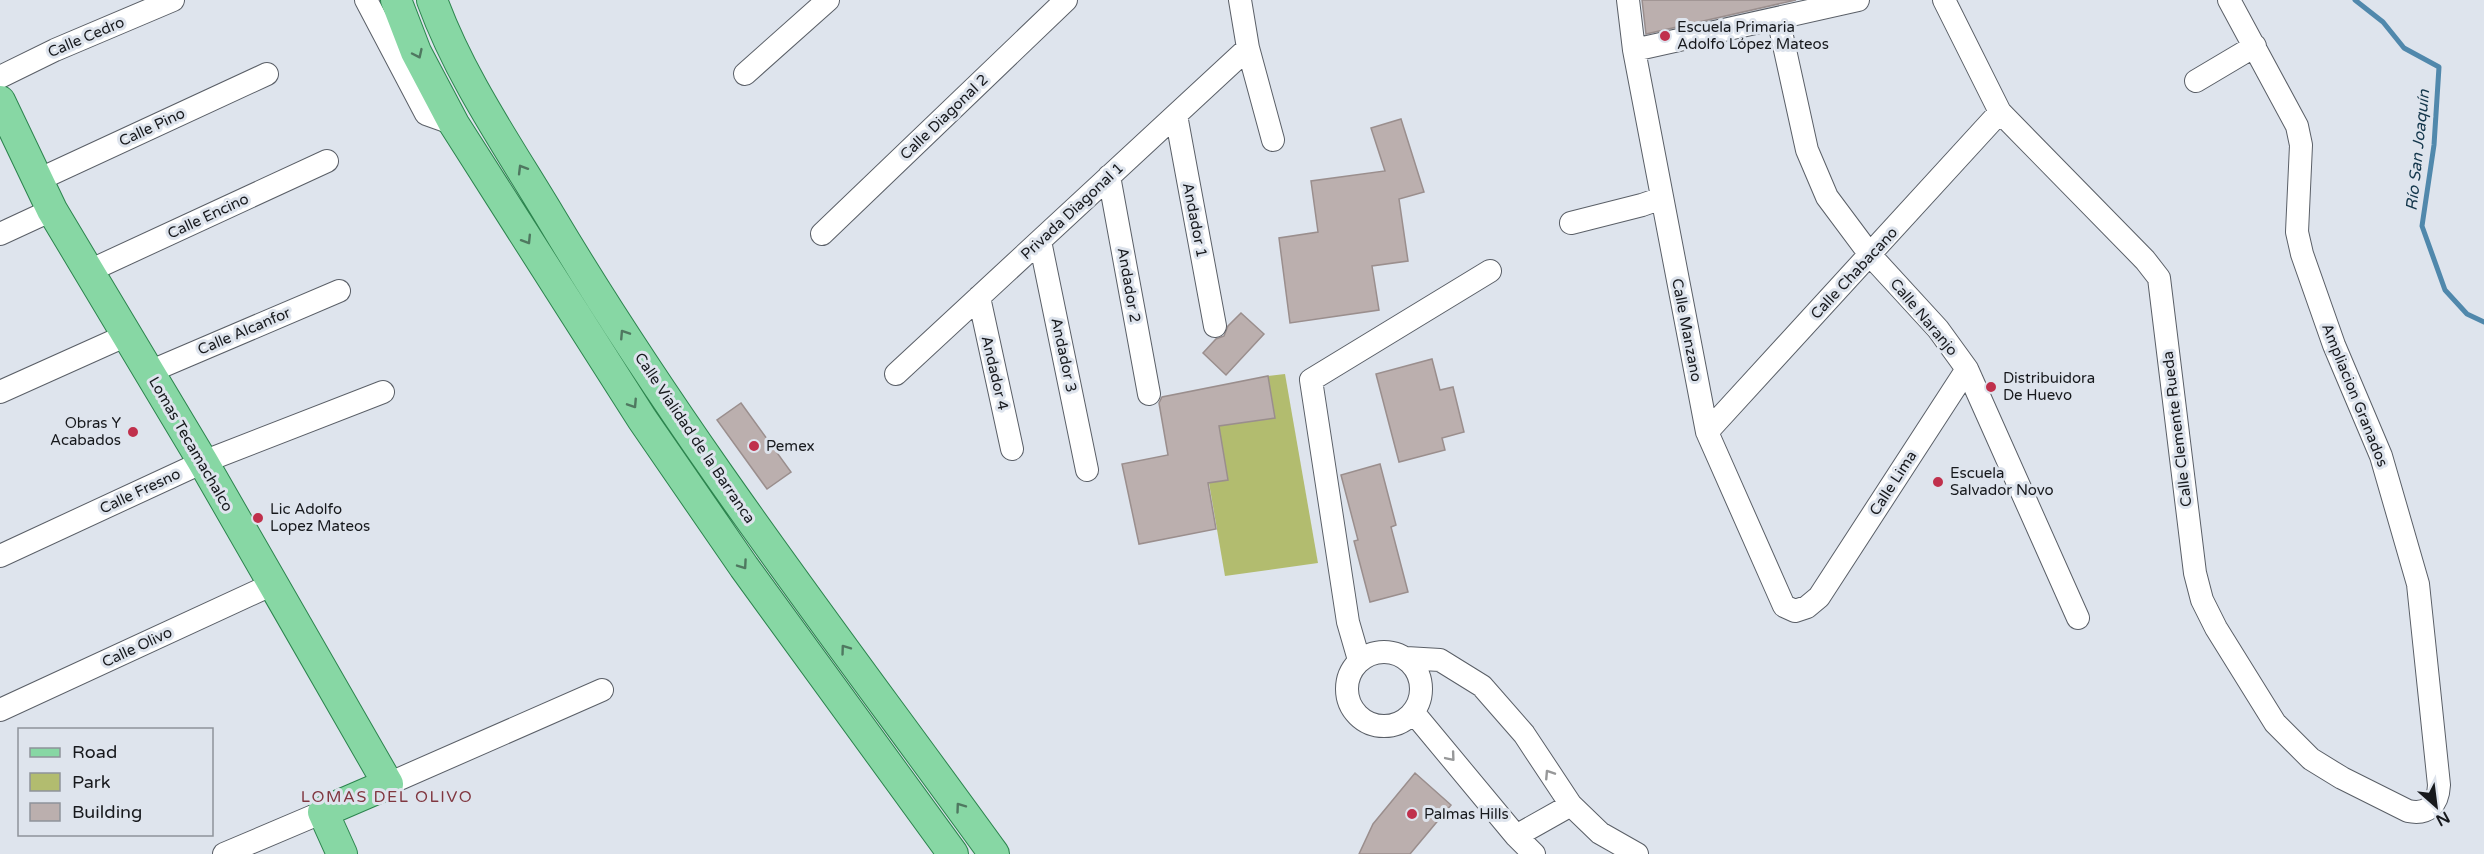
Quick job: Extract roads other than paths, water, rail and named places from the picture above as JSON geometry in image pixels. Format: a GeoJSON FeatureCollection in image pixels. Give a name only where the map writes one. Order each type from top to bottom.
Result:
{"type":"FeatureCollection","features":[{"type":"Feature","properties":{"kind":"main road"},"geometry":{"type":"LineString","coordinates":[[396,0],[416,52],[454,124],[642,419],[744,567],[952,854]]}},
{"type":"Feature","properties":{"kind":"main road","name":"Calle Vialidad de la Barranca"},"geometry":{"type":"LineString","coordinates":[[432,0],[441,24],[465,72],[506,142],[571,252],[674,411],[754,525],[994,854]]}},
{"type":"Feature","properties":{"kind":"main road","name":"Lomas Tecamachalco"},"geometry":{"type":"LineString","coordinates":[[0,101],[52,210],[203,462],[388,784]]}},
{"type":"Feature","properties":{"kind":"main road"},"geometry":{"type":"LineString","coordinates":[[342,854],[323,812],[388,784]]}},
{"type":"Feature","properties":{"kind":"street","name":"Calle Cedro"},"geometry":{"type":"LineString","coordinates":[[0,77],[55,50],[173,0]]}},
{"type":"Feature","properties":{"kind":"street"},"geometry":{"type":"LineString","coordinates":[[366,0],[426,114],[454,124]]}},
{"type":"Feature","properties":{"kind":"street"},"geometry":{"type":"LineString","coordinates":[[745,74],[828,0]]}},
{"type":"Feature","properties":{"kind":"street","name":"Calle Diagonal 2"},"geometry":{"type":"LineString","coordinates":[[822,234],[1066,0]]}},
{"type":"Feature","properties":{"kind":"street"},"geometry":{"type":"LineString","coordinates":[[1240,0],[1248,48],[1273,140]]}},
{"type":"Feature","properties":{"kind":"street","name":"Calle Manzano"},"geometry":{"type":"LineString","coordinates":[[1628,0],[1634,50],[1707,432],[1784,606],[1795,611],[1807,607],[1820,597]]}},
{"type":"Feature","properties":{"kind":"street"},"geometry":{"type":"LineString","coordinates":[[1634,50],[1858,0]]}},
{"type":"Feature","properties":{"kind":"street","name":"Calle Clemente Rueda"},"geometry":{"type":"LineString","coordinates":[[1944,0],[2000,112],[2145,260],[2159,278],[2195,573],[2202,600],[2216,628],[2275,723],[2311,759],[2342,778],[2408,811],[2418,813],[2434,805]]}},
{"type":"Feature","properties":{"kind":"street","name":"Ampliacion Granados"},"geometry":{"type":"LineString","coordinates":[[2229,0],[2297,126],[2301,145],[2297,232],[2302,254],[2334,345],[2381,456],[2418,584],[2439,785],[2439,797],[2434,805]]}},
{"type":"Feature","properties":{"kind":"street","name":"Calle Naranjo"},"geometry":{"type":"LineString","coordinates":[[1778,18],[1807,150],[1827,197],[1871,256],[1938,329],[1967,369],[2078,618]]}},
{"type":"Feature","properties":{"kind":"street"},"geometry":{"type":"LineString","coordinates":[[2196,81],[2255,46]]}},
{"type":"Feature","properties":{"kind":"street","name":"Privada Diagonal 1"},"geometry":{"type":"LineString","coordinates":[[896,374],[1248,48]]}},
{"type":"Feature","properties":{"kind":"street","name":"Calle Pino"},"geometry":{"type":"LineString","coordinates":[[38,180],[267,74]]}},
{"type":"Feature","properties":{"kind":"street","name":"Calle Chabacano"},"geometry":{"type":"LineString","coordinates":[[1707,432],[1871,256],[2000,112]]}},
{"type":"Feature","properties":{"kind":"street","name":"Andador 1"},"geometry":{"type":"LineString","coordinates":[[1176,115],[1215,326]]}},
{"type":"Feature","properties":{"kind":"street","name":"Calle Encino"},"geometry":{"type":"LineString","coordinates":[[89,271],[327,161]]}},
{"type":"Feature","properties":{"kind":"street","name":"Andador 2"},"geometry":{"type":"LineString","coordinates":[[1109,176],[1149,394]]}},
{"type":"Feature","properties":{"kind":"street"},"geometry":{"type":"LineString","coordinates":[[1571,223],[1662,198]]}},
{"type":"Feature","properties":{"kind":"street"},"geometry":{"type":"LineString","coordinates":[[0,234],[52,210]]}},
{"type":"Feature","properties":{"kind":"street","name":"Andador 3"},"geometry":{"type":"LineString","coordinates":[[1040,241],[1087,470]]}},
{"type":"Feature","properties":{"kind":"street"},"geometry":{"type":"LineString","coordinates":[[1359,660],[1348,622],[1311,380],[1490,271]]}},
{"type":"Feature","properties":{"kind":"street","name":"Calle Alcanfor"},"geometry":{"type":"LineString","coordinates":[[149,372],[339,291]]}},
{"type":"Feature","properties":{"kind":"street","name":"Andador 4"},"geometry":{"type":"LineString","coordinates":[[979,297],[1012,449]]}},
{"type":"Feature","properties":{"kind":"street"},"geometry":{"type":"LineString","coordinates":[[0,392],[127,335]]}},
{"type":"Feature","properties":{"kind":"street","name":"Calle Lima"},"geometry":{"type":"LineString","coordinates":[[1820,597],[1967,369]]}},
{"type":"Feature","properties":{"kind":"street","name":"Calle Fresno"},"geometry":{"type":"LineString","coordinates":[[0,556],[203,462],[383,392]]}},
{"type":"Feature","properties":{"kind":"street","name":"Calle Olivo"},"geometry":{"type":"LineString","coordinates":[[0,710],[273,584]]}},
{"type":"Feature","properties":{"kind":"street"},"geometry":{"type":"LineString","coordinates":[[1406,658],[1417,672],[1422,690],[1413,712],[1404,721],[1380,726],[1368,723],[1357,716],[1348,700],[1346,682],[1351,670],[1359,660],[1382,651],[1406,658],[1440,660],[1482,686],[1524,734],[1571,805],[1600,833],[1637,854]]}},
{"type":"Feature","properties":{"kind":"street"},"geometry":{"type":"LineString","coordinates":[[388,784],[602,690]]}},
{"type":"Feature","properties":{"kind":"street"},"geometry":{"type":"LineString","coordinates":[[1413,712],[1516,836],[1534,854]]}},
{"type":"Feature","properties":{"kind":"street"},"geometry":{"type":"LineString","coordinates":[[1516,836],[1571,805]]}},
{"type":"Feature","properties":{"kind":"street"},"geometry":{"type":"LineString","coordinates":[[224,854],[323,812]]}},
{"type":"Feature","properties":{"kind":"waterway","name":"Río San Joaquín"},"geometry":{"type":"LineString","coordinates":[[2355,0],[2383,22],[2404,48],[2439,67],[2434,145],[2422,226],[2445,290],[2467,314],[2484,322]]}},
{"type":"Feature","properties":{"kind":"place","name":"Escuela Primaria Adolfo López Mateos"},"geometry":{"type":"Point","coordinates":[1665,36]}},
{"type":"Feature","properties":{"kind":"place","name":"Distribuidora De Huevo"},"geometry":{"type":"Point","coordinates":[1991,387]}},
{"type":"Feature","properties":{"kind":"place","name":"Obras Y Acabados"},"geometry":{"type":"Point","coordinates":[133,432]}},
{"type":"Feature","properties":{"kind":"place","name":"Pemex"},"geometry":{"type":"Point","coordinates":[754,446]}},
{"type":"Feature","properties":{"kind":"place","name":"Escuela Salvador Novo"},"geometry":{"type":"Point","coordinates":[1938,482]}},
{"type":"Feature","properties":{"kind":"place","name":"Lic Adolfo Lopez Mateos"},"geometry":{"type":"Point","coordinates":[258,518]}},
{"type":"Feature","properties":{"kind":"place","name":"Palmas Hills"},"geometry":{"type":"Point","coordinates":[1412,814]}},
{"type":"Feature","properties":{"kind":"district","name":"LOMAS DEL OLIVO"},"geometry":{"type":"Point","coordinates":[387,796]}}]}
